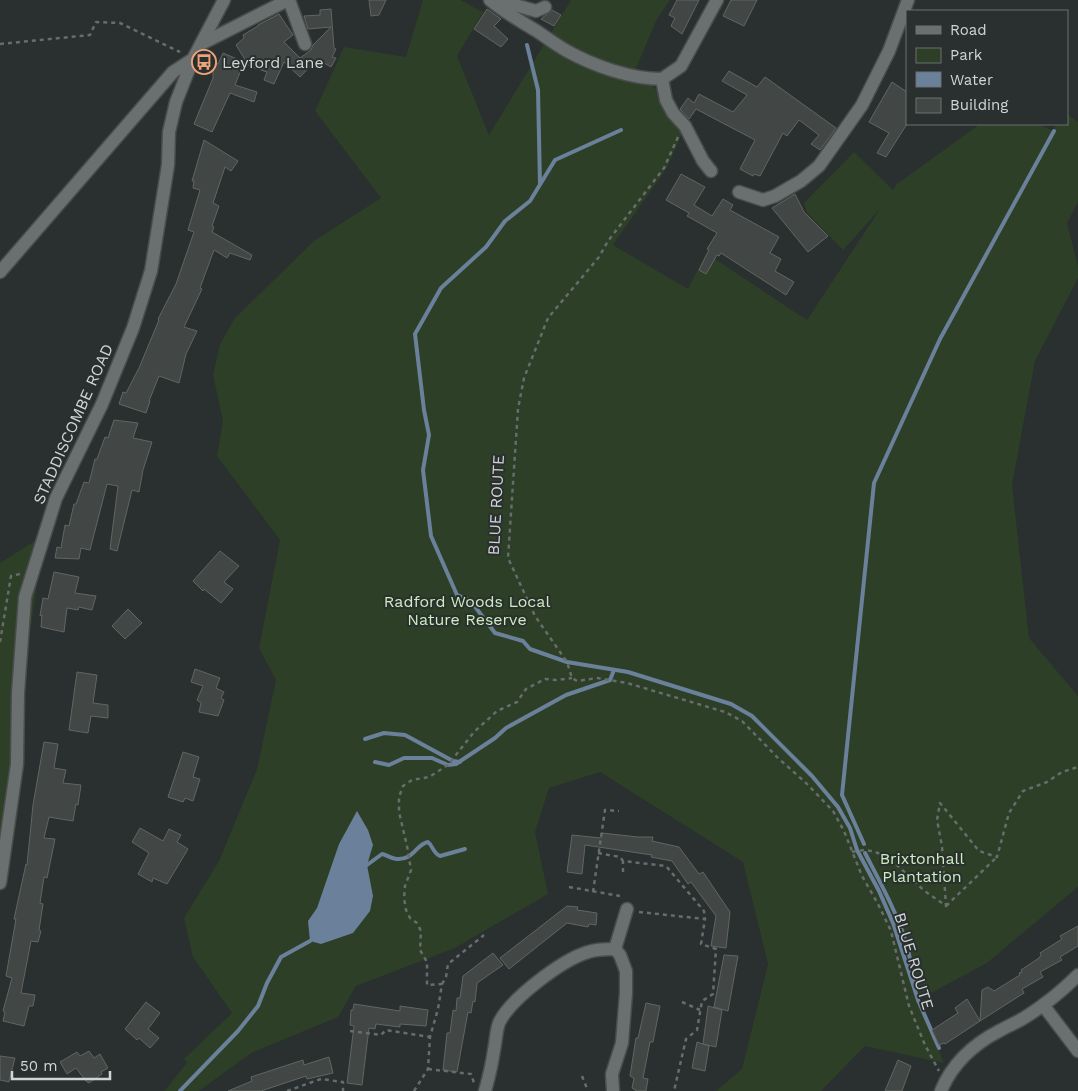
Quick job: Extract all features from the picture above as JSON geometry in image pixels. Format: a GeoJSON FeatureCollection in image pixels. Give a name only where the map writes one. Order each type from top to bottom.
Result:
{"type":"FeatureCollection","features":[{"type":"Feature","properties":{"kind":"street","name":"STADDISCOMBE ROAD"},"geometry":{"type":"LineString","coordinates":[[0,883],[17,764],[18,693],[25,597],[56,498],[102,404],[132,328],[151,271],[168,165],[169,132],[176,102],[193,59],[224,0]]}},
{"type":"Feature","properties":{"kind":"street"},"geometry":{"type":"LineString","coordinates":[[201,44],[289,0],[305,44]]}},
{"type":"Feature","properties":{"kind":"street"},"geometry":{"type":"LineString","coordinates":[[490,0],[502,10],[567,52],[611,70],[645,79],[662,79],[681,66],[718,0]]}},
{"type":"Feature","properties":{"kind":"street"},"geometry":{"type":"LineString","coordinates":[[506,0],[515,5],[536,10],[545,7]]}},
{"type":"Feature","properties":{"kind":"street"},"geometry":{"type":"LineString","coordinates":[[740,192],[763,200],[775,196],[802,181],[819,166],[862,106],[889,51],[908,0]]}},
{"type":"Feature","properties":{"kind":"street"},"geometry":{"type":"LineString","coordinates":[[0,272],[172,72],[193,59]]}},
{"type":"Feature","properties":{"kind":"street"},"geometry":{"type":"LineString","coordinates":[[662,79],[666,100],[673,113],[685,126],[703,161],[711,171]]}},
{"type":"Feature","properties":{"kind":"street"},"geometry":{"type":"LineString","coordinates":[[615,950],[626,912]]}},
{"type":"Feature","properties":{"kind":"street"},"geometry":{"type":"LineString","coordinates":[[485,1091],[499,1024],[517,998],[560,965],[587,952],[601,949],[615,950],[620,955],[624,964],[626,986],[622,1043],[612,1074],[613,1091]]}},
{"type":"Feature","properties":{"kind":"street"},"geometry":{"type":"LineString","coordinates":[[943,1086],[961,1059],[980,1043],[1062,992],[1078,975]]}},
{"type":"Feature","properties":{"kind":"street"},"geometry":{"type":"LineString","coordinates":[[1043,1005],[1078,1051]]}},
{"type":"Feature","properties":{"kind":"path"},"geometry":{"type":"LineString","coordinates":[[0,44],[90,35],[96,22],[120,22],[193,59]]}},
{"type":"Feature","properties":{"kind":"path","name":"BLUE ROUTE"},"geometry":{"type":"LineString","coordinates":[[682,122],[664,168],[608,241],[599,257],[548,318],[524,378],[518,408],[508,558],[535,616],[564,657],[572,678],[577,681],[597,678],[628,683],[725,712],[742,721],[833,811],[862,876],[891,931],[909,1006],[943,1086]]}},
{"type":"Feature","properties":{"kind":"path"},"geometry":{"type":"LineString","coordinates":[[0,642],[11,576],[34,571]]}},
{"type":"Feature","properties":{"kind":"path"},"geometry":{"type":"LineString","coordinates":[[442,984],[426,985],[427,962],[420,950],[421,931],[406,910],[405,886],[411,870],[399,812],[399,797],[403,786],[412,780],[429,777],[448,765],[474,732],[497,711],[517,702],[526,689],[545,679],[572,678]]}},
{"type":"Feature","properties":{"kind":"path"},"geometry":{"type":"LineString","coordinates":[[946,906],[997,857],[1009,812],[1024,791],[1047,782],[1062,772],[1078,767]]}},
{"type":"Feature","properties":{"kind":"path"},"geometry":{"type":"LineString","coordinates":[[946,906],[942,846],[937,820],[940,803],[979,851],[997,857]]}},
{"type":"Feature","properties":{"kind":"path"},"geometry":{"type":"LineString","coordinates":[[593,892],[605,810],[619,811]]}},
{"type":"Feature","properties":{"kind":"path"},"geometry":{"type":"LineString","coordinates":[[852,852],[861,850],[877,852],[891,859],[919,887],[946,906]]}},
{"type":"Feature","properties":{"kind":"path"},"geometry":{"type":"LineString","coordinates":[[598,853],[620,857],[623,861],[666,866],[704,911],[705,919],[701,944],[716,949],[712,994],[702,1001],[696,1030],[686,1039],[674,1091]]}},
{"type":"Feature","properties":{"kind":"path"},"geometry":{"type":"LineString","coordinates":[[623,861],[623,872]]}},
{"type":"Feature","properties":{"kind":"path"},"geometry":{"type":"LineString","coordinates":[[570,887],[620,896]]}},
{"type":"Feature","properties":{"kind":"path"},"geometry":{"type":"LineString","coordinates":[[626,912],[633,915],[640,911],[705,919]]}},
{"type":"Feature","properties":{"kind":"path"},"geometry":{"type":"LineString","coordinates":[[414,1091],[428,1069],[430,1037],[448,964],[484,935]]}},
{"type":"Feature","properties":{"kind":"path"},"geometry":{"type":"LineString","coordinates":[[682,1002],[700,1010]]}},
{"type":"Feature","properties":{"kind":"path"},"geometry":{"type":"LineString","coordinates":[[350,1031],[381,1035],[386,1030],[430,1037]]}},
{"type":"Feature","properties":{"kind":"path"},"geometry":{"type":"LineString","coordinates":[[428,1069],[471,1074],[477,1091]]}},
{"type":"Feature","properties":{"kind":"path"},"geometry":{"type":"LineString","coordinates":[[582,1076],[588,1091]]}},
{"type":"Feature","properties":{"kind":"path"},"geometry":{"type":"LineString","coordinates":[[287,1091],[321,1079],[342,1082],[343,1091]]}},
{"type":"Feature","properties":{"kind":"green space","name":"Radford Woods Local Nature Reserve"},"geometry":{"type":"Polygon","coordinates":[[[423,0],[460,0],[483,12],[457,56],[489,135],[571,0],[670,0],[657,19],[634,73],[664,95],[682,133],[668,166],[613,245],[688,289],[706,253],[807,320],[880,209],[843,250],[807,213],[804,203],[854,152],[893,190],[897,184],[979,125],[1041,125],[1053,131],[1056,125],[1068,125],[1068,115],[1078,122],[1078,202],[1067,223],[1078,266],[1078,278],[1035,361],[1012,485],[1029,638],[1078,696],[1078,887],[987,963],[918,1000],[944,1063],[865,1046],[821,1091],[716,1091],[742,1069],[768,964],[743,862],[600,772],[549,788],[535,832],[548,894],[455,948],[356,986],[338,1017],[251,1053],[199,1091],[164,1091],[187,1063],[184,1059],[232,1013],[193,957],[184,918],[219,861],[257,769],[276,680],[259,648],[280,540],[217,456],[223,421],[213,375],[220,344],[235,318],[314,241],[381,198],[315,111],[344,47],[406,57],[423,0]]]}},
{"type":"Feature","properties":{"kind":"green space"},"geometry":{"type":"Polygon","coordinates":[[[44,535],[17,724],[0,882],[0,563],[44,535]]]}},
{"type":"Feature","properties":{"kind":"water"},"geometry":{"type":"Polygon","coordinates":[[[357,811],[368,830],[373,845],[367,865],[373,896],[370,911],[353,933],[321,944],[310,941],[308,921],[317,908],[339,844],[357,811]]]}},
{"type":"Feature","properties":{"kind":"building"},"geometry":{"type":"Polygon","coordinates":[[[369,0],[386,0],[379,15],[371,16],[369,0]]]}},
{"type":"Feature","properties":{"kind":"building"},"geometry":{"type":"Polygon","coordinates":[[[677,0],[699,0],[682,34],[671,26],[675,18],[669,15],[677,0]]]}},
{"type":"Feature","properties":{"kind":"building"},"geometry":{"type":"Polygon","coordinates":[[[731,0],[757,0],[744,26],[723,16],[731,0]]]}},
{"type":"Feature","properties":{"kind":"building"},"geometry":{"type":"Polygon","coordinates":[[[331,9],[334,48],[336,49],[332,57],[336,58],[331,67],[317,59],[300,77],[284,62],[274,84],[264,80],[267,72],[249,66],[236,45],[244,38],[243,35],[279,14],[293,35],[284,42],[300,58],[311,50],[313,45],[331,27],[308,29],[304,16],[320,15],[320,10],[331,9]]]}},
{"type":"Feature","properties":{"kind":"building"},"geometry":{"type":"Polygon","coordinates":[[[487,9],[501,19],[494,26],[508,39],[501,47],[474,29],[487,9]]]}},
{"type":"Feature","properties":{"kind":"building"},"geometry":{"type":"Polygon","coordinates":[[[552,10],[561,15],[554,26],[541,19],[552,10]]]}},
{"type":"Feature","properties":{"kind":"building"},"geometry":{"type":"Polygon","coordinates":[[[223,53],[244,62],[235,85],[257,92],[254,102],[230,93],[212,132],[194,124],[213,78],[213,63],[218,64],[223,53]]]}},
{"type":"Feature","properties":{"kind":"building"},"geometry":{"type":"Polygon","coordinates":[[[729,71],[757,87],[765,77],[836,128],[820,150],[811,144],[819,135],[799,120],[787,136],[783,133],[760,176],[754,174],[753,176],[740,169],[755,140],[696,109],[689,119],[680,109],[688,98],[694,103],[699,94],[733,112],[747,95],[722,81],[729,71]]]}},
{"type":"Feature","properties":{"kind":"building"},"geometry":{"type":"Polygon","coordinates":[[[892,82],[906,91],[906,125],[886,157],[877,153],[889,133],[869,122],[892,82]]]}},
{"type":"Feature","properties":{"kind":"building"},"geometry":{"type":"Polygon","coordinates":[[[204,140],[238,161],[231,171],[225,167],[213,203],[219,206],[212,226],[214,227],[212,232],[252,255],[250,260],[230,253],[227,258],[214,250],[200,288],[202,289],[184,327],[197,331],[186,354],[179,383],[159,376],[146,413],[119,404],[123,392],[126,393],[139,368],[158,319],[176,284],[194,232],[188,230],[200,190],[193,188],[194,181],[192,181],[204,140]]]}},
{"type":"Feature","properties":{"kind":"building"},"geometry":{"type":"Polygon","coordinates":[[[681,174],[705,187],[694,205],[712,216],[723,199],[733,205],[730,210],[779,237],[770,253],[781,259],[775,271],[794,282],[786,295],[721,253],[719,256],[717,255],[706,274],[699,270],[709,250],[707,249],[717,233],[687,216],[689,213],[666,200],[681,174]]]}},
{"type":"Feature","properties":{"kind":"building"},"geometry":{"type":"Polygon","coordinates":[[[795,194],[804,212],[828,236],[808,252],[772,208],[795,194]]]}},
{"type":"Feature","properties":{"kind":"building"},"geometry":{"type":"Polygon","coordinates":[[[114,420],[138,423],[133,438],[152,442],[143,470],[139,492],[132,490],[117,551],[110,549],[118,486],[107,484],[90,550],[81,548],[79,559],[55,558],[57,547],[61,548],[65,525],[69,526],[74,504],[76,504],[84,482],[89,483],[95,459],[97,459],[105,437],[108,438],[114,420]]]}},
{"type":"Feature","properties":{"kind":"building"},"geometry":{"type":"Polygon","coordinates":[[[220,551],[239,566],[224,582],[233,589],[221,603],[204,589],[203,591],[193,581],[220,551]]]}},
{"type":"Feature","properties":{"kind":"building"},"geometry":{"type":"Polygon","coordinates":[[[54,572],[79,577],[75,593],[96,596],[92,610],[79,607],[78,610],[67,608],[64,632],[41,627],[42,615],[40,616],[43,598],[48,599],[54,572]]]}},
{"type":"Feature","properties":{"kind":"building"},"geometry":{"type":"Polygon","coordinates":[[[128,609],[142,623],[125,639],[112,626],[128,609]]]}},
{"type":"Feature","properties":{"kind":"building"},"geometry":{"type":"Polygon","coordinates":[[[195,669],[220,678],[216,688],[224,692],[221,698],[224,700],[218,716],[199,712],[201,703],[197,700],[203,686],[191,682],[195,669]]]}},
{"type":"Feature","properties":{"kind":"building"},"geometry":{"type":"Polygon","coordinates":[[[77,672],[97,675],[93,703],[108,705],[108,718],[91,716],[88,733],[69,730],[77,672]]]}},
{"type":"Feature","properties":{"kind":"building"},"geometry":{"type":"Polygon","coordinates":[[[44,742],[58,744],[54,768],[66,770],[63,783],[81,785],[73,821],[49,817],[44,838],[55,839],[47,878],[44,877],[40,903],[43,904],[39,930],[41,931],[38,942],[31,941],[21,993],[35,995],[33,1006],[29,1006],[24,1026],[3,1021],[5,1012],[3,1011],[12,978],[6,976],[16,919],[14,919],[27,865],[33,805],[44,742]]]}},
{"type":"Feature","properties":{"kind":"building"},"geometry":{"type":"Polygon","coordinates":[[[183,752],[199,757],[193,777],[200,779],[193,801],[185,798],[183,802],[168,797],[183,752]]]}},
{"type":"Feature","properties":{"kind":"building"},"geometry":{"type":"Polygon","coordinates":[[[140,828],[163,841],[169,829],[181,835],[177,842],[188,849],[167,884],[153,878],[152,882],[138,874],[149,853],[132,842],[140,828]]]}},
{"type":"Feature","properties":{"kind":"building"},"geometry":{"type":"Polygon","coordinates":[[[602,833],[653,837],[652,841],[679,847],[699,874],[703,872],[730,912],[726,948],[711,946],[716,916],[691,882],[688,884],[672,861],[651,857],[652,855],[585,845],[582,874],[567,872],[572,835],[601,838],[602,833]]]}},
{"type":"Feature","properties":{"kind":"building"},"geometry":{"type":"Polygon","coordinates":[[[567,906],[578,907],[577,910],[597,913],[596,925],[589,924],[588,927],[567,923],[509,969],[500,958],[567,906]]]}},
{"type":"Feature","properties":{"kind":"building"},"geometry":{"type":"Polygon","coordinates":[[[1078,926],[1078,946],[1060,957],[1062,960],[1040,972],[1043,977],[1022,989],[1024,993],[980,1021],[982,990],[988,987],[994,991],[1020,975],[1021,970],[1039,958],[1040,953],[1062,939],[1060,936],[1078,926]]]}},
{"type":"Feature","properties":{"kind":"building"},"geometry":{"type":"Polygon","coordinates":[[[493,953],[503,965],[477,983],[475,1002],[473,1001],[471,1013],[468,1012],[457,1072],[443,1070],[447,1033],[450,1033],[453,1010],[456,1011],[457,998],[460,998],[463,976],[493,953]]]}},
{"type":"Feature","properties":{"kind":"building"},"geometry":{"type":"Polygon","coordinates":[[[724,955],[738,956],[728,1011],[714,1007],[724,955]]]}},
{"type":"Feature","properties":{"kind":"building"},"geometry":{"type":"Polygon","coordinates":[[[967,999],[980,1021],[945,1044],[939,1045],[932,1030],[958,1013],[955,1008],[967,999]]]}},
{"type":"Feature","properties":{"kind":"building"},"geometry":{"type":"Polygon","coordinates":[[[146,1002],[160,1013],[148,1029],[159,1038],[150,1048],[125,1029],[146,1002]]]}},
{"type":"Feature","properties":{"kind":"building"},"geometry":{"type":"Polygon","coordinates":[[[646,1003],[660,1006],[643,1078],[648,1079],[646,1091],[637,1091],[632,1088],[634,1078],[630,1076],[636,1038],[638,1038],[646,1003]]]}},
{"type":"Feature","properties":{"kind":"building"},"geometry":{"type":"Polygon","coordinates":[[[354,1004],[400,1011],[400,1006],[428,1010],[426,1026],[400,1024],[400,1027],[376,1024],[375,1029],[369,1028],[362,1085],[347,1083],[354,1026],[350,1025],[351,1010],[353,1010],[354,1004]]]}},
{"type":"Feature","properties":{"kind":"building"},"geometry":{"type":"Polygon","coordinates":[[[708,1006],[722,1010],[716,1047],[703,1044],[708,1006]]]}},
{"type":"Feature","properties":{"kind":"building"},"geometry":{"type":"Polygon","coordinates":[[[697,1042],[709,1046],[705,1071],[692,1068],[697,1042]]]}},
{"type":"Feature","properties":{"kind":"building"},"geometry":{"type":"Polygon","coordinates":[[[89,1051],[94,1058],[100,1054],[108,1068],[89,1083],[76,1068],[67,1074],[60,1062],[77,1052],[80,1056],[89,1051]]]}},
{"type":"Feature","properties":{"kind":"building"},"geometry":{"type":"Polygon","coordinates":[[[0,1056],[15,1058],[9,1082],[0,1080],[0,1056]]]}},
{"type":"Feature","properties":{"kind":"building"},"geometry":{"type":"Polygon","coordinates":[[[329,1057],[333,1073],[307,1079],[306,1076],[261,1091],[228,1091],[252,1081],[251,1077],[303,1060],[304,1065],[329,1057]]]}},
{"type":"Feature","properties":{"kind":"building"},"geometry":{"type":"Polygon","coordinates":[[[898,1060],[911,1066],[902,1091],[885,1091],[898,1060]]]}},
{"type":"Feature","properties":{"kind":"waterway"},"geometry":{"type":"LineString","coordinates":[[527,45],[538,90],[540,184]]}},
{"type":"Feature","properties":{"kind":"waterway"},"geometry":{"type":"LineString","coordinates":[[621,130],[555,160],[530,201],[505,221],[486,247],[441,288],[415,334],[424,410],[429,435],[423,470],[431,536],[457,595],[470,600],[495,633],[523,641],[530,649],[567,662],[628,672],[731,704],[752,716],[812,776],[838,807],[850,828],[857,850],[879,891],[893,923],[918,1000]]}},
{"type":"Feature","properties":{"kind":"waterway"},"geometry":{"type":"LineString","coordinates":[[864,844],[842,795],[874,483],[940,339],[1054,131]]}},
{"type":"Feature","properties":{"kind":"waterway"},"geometry":{"type":"LineString","coordinates":[[375,762],[389,765],[404,758],[432,758],[448,765],[456,764],[495,738],[506,728],[566,695],[610,680],[614,670]]}},
{"type":"Feature","properties":{"kind":"waterway"},"geometry":{"type":"LineString","coordinates":[[365,739],[384,733],[405,735],[453,761],[460,762]]}},
{"type":"Feature","properties":{"kind":"waterway"},"geometry":{"type":"LineString","coordinates":[[367,865],[382,854],[395,859],[403,859],[428,842],[440,856],[465,849]]}},
{"type":"Feature","properties":{"kind":"waterway"},"geometry":{"type":"LineString","coordinates":[[865,853],[902,930],[909,951],[914,981]]}},
{"type":"Feature","properties":{"kind":"waterway"},"geometry":{"type":"LineString","coordinates":[[180,1091],[238,1031],[258,1006],[267,983],[281,957],[310,941]]}},
{"type":"Feature","properties":{"kind":"waterway"},"geometry":{"type":"LineString","coordinates":[[918,1000],[939,1048]]}},
{"type":"Feature","properties":{"kind":"place","name":"Leyford Lane"},"geometry":{"type":"Point","coordinates":[204,62]}},
{"type":"Feature","properties":{"kind":"park label","name":"Brixtonhall Plantation"},"geometry":{"type":"Point","coordinates":[922,867]}}]}
